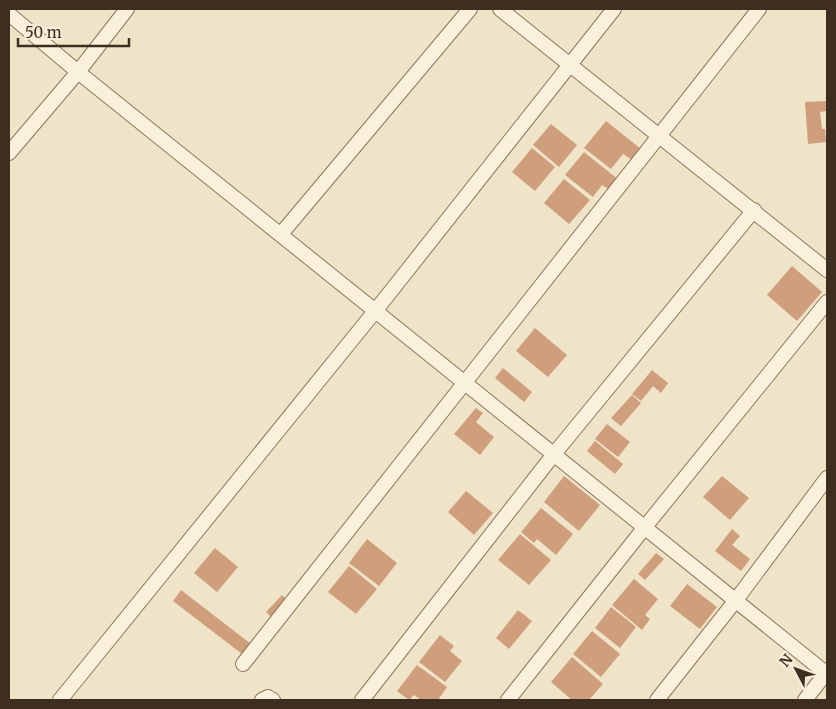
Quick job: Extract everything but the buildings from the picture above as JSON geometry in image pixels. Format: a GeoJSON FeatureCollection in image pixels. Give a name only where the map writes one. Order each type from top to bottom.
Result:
{"type":"FeatureCollection","features":[{"type":"Feature","properties":{"kind":"street"},"geometry":{"type":"LineString","coordinates":[[9,153],[78,72],[127,9]]}},
{"type":"Feature","properties":{"kind":"street"},"geometry":{"type":"LineString","coordinates":[[281,234],[470,9]]}},
{"type":"Feature","properties":{"kind":"street"},"geometry":{"type":"LineString","coordinates":[[500,9],[827,270]]}},
{"type":"Feature","properties":{"kind":"street"},"geometry":{"type":"LineString","coordinates":[[60,700],[376,310],[614,9]]}},
{"type":"Feature","properties":{"kind":"street"},"geometry":{"type":"LineString","coordinates":[[243,664],[759,9]]}},
{"type":"Feature","properties":{"kind":"street"},"geometry":{"type":"LineString","coordinates":[[9,14],[78,72],[827,674],[805,700]]}},
{"type":"Feature","properties":{"kind":"street"},"geometry":{"type":"LineString","coordinates":[[362,700],[554,454],[754,210]]}},
{"type":"Feature","properties":{"kind":"street"},"geometry":{"type":"LineString","coordinates":[[508,700],[827,302]]}},
{"type":"Feature","properties":{"kind":"street"},"geometry":{"type":"LineString","coordinates":[[657,700],[736,600],[827,478]]}},
{"type":"Feature","properties":{"kind":"street"},"geometry":{"type":"LineString","coordinates":[[262,700],[268,697],[273,700]]}}]}
